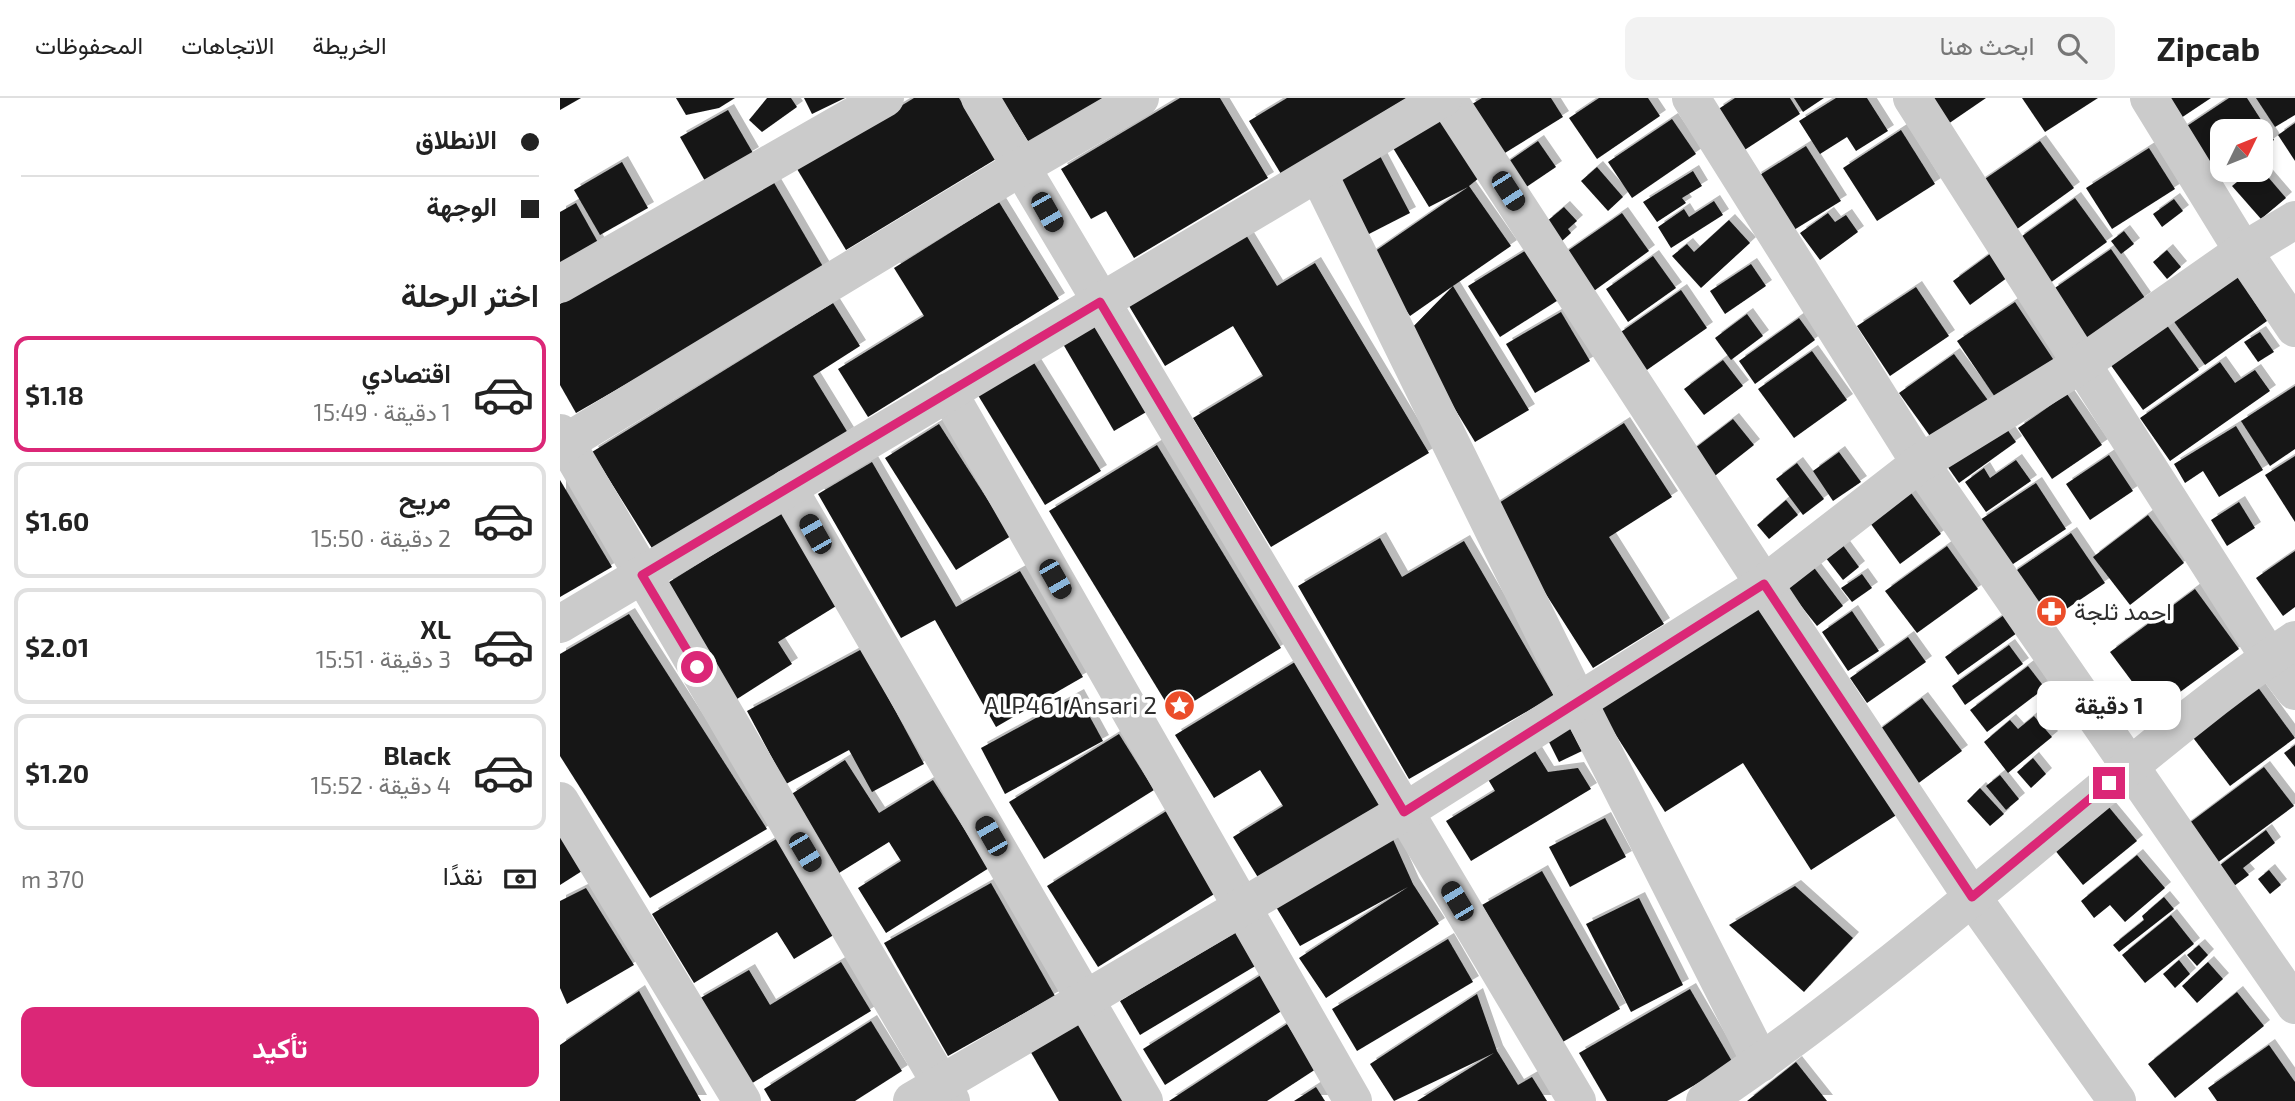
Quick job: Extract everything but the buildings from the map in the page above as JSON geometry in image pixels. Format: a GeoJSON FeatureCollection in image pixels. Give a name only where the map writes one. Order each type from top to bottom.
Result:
{"type":"FeatureCollection","features":[{"type":"Feature","properties":{"kind":"street"},"geometry":{"type":"LineString","coordinates":[[560,284],[885,98]]}},
{"type":"Feature","properties":{"kind":"street"},"geometry":{"type":"LineString","coordinates":[[980,98],[1577,1101]]}},
{"type":"Feature","properties":{"kind":"street"},"geometry":{"type":"LineString","coordinates":[[1140,98],[562,441],[642,575],[935,1095],[1085,999],[1404,812],[1764,584],[1920,463],[2083,363],[2243,251],[2295,220]]}},
{"type":"Feature","properties":{"kind":"street"},"geometry":{"type":"LineString","coordinates":[[560,624],[1445,98],[1972,897],[2118,1101]]}},
{"type":"Feature","properties":{"kind":"street"},"geometry":{"type":"LineString","coordinates":[[1691,98],[1920,463],[2295,1005]]}},
{"type":"Feature","properties":{"kind":"street"},"geometry":{"type":"LineString","coordinates":[[1912,98],[2083,363],[2282,648],[2295,691]]}},
{"type":"Feature","properties":{"kind":"street"},"geometry":{"type":"LineString","coordinates":[[2149,98],[2243,251],[2295,328]]}},
{"type":"Feature","properties":{"kind":"street"},"geometry":{"type":"LineString","coordinates":[[1318,173],[1578,702],[1761,1063]]}},
{"type":"Feature","properties":{"kind":"street"},"geometry":{"type":"LineString","coordinates":[[948,392],[1353,1101]]}},
{"type":"Feature","properties":{"kind":"street"},"geometry":{"type":"LineString","coordinates":[[788,488],[1144,1101]]}},
{"type":"Feature","properties":{"kind":"street"},"geometry":{"type":"LineString","coordinates":[[1705,1101],[1761,1063],[1972,897],[2128,767],[2282,648]]}},
{"type":"Feature","properties":{"kind":"street"},"geometry":{"type":"LineString","coordinates":[[560,801],[741,1101]]}},
{"type":"Feature","properties":{"kind":"place","name":"احمد ثلجة"},"geometry":{"type":"Point","coordinates":[2051,612]}},
{"type":"Feature","properties":{"kind":"place","name":"ALP461 Ansari 2"},"geometry":{"type":"Point","coordinates":[1180,706]}},
{"type":"Feature","properties":{"kind":"route"},"geometry":{"type":"LineString","coordinates":[[697,667],[642,575],[1100,302],[1404,812],[1764,584],[1972,897],[2109,783]]}}]}
